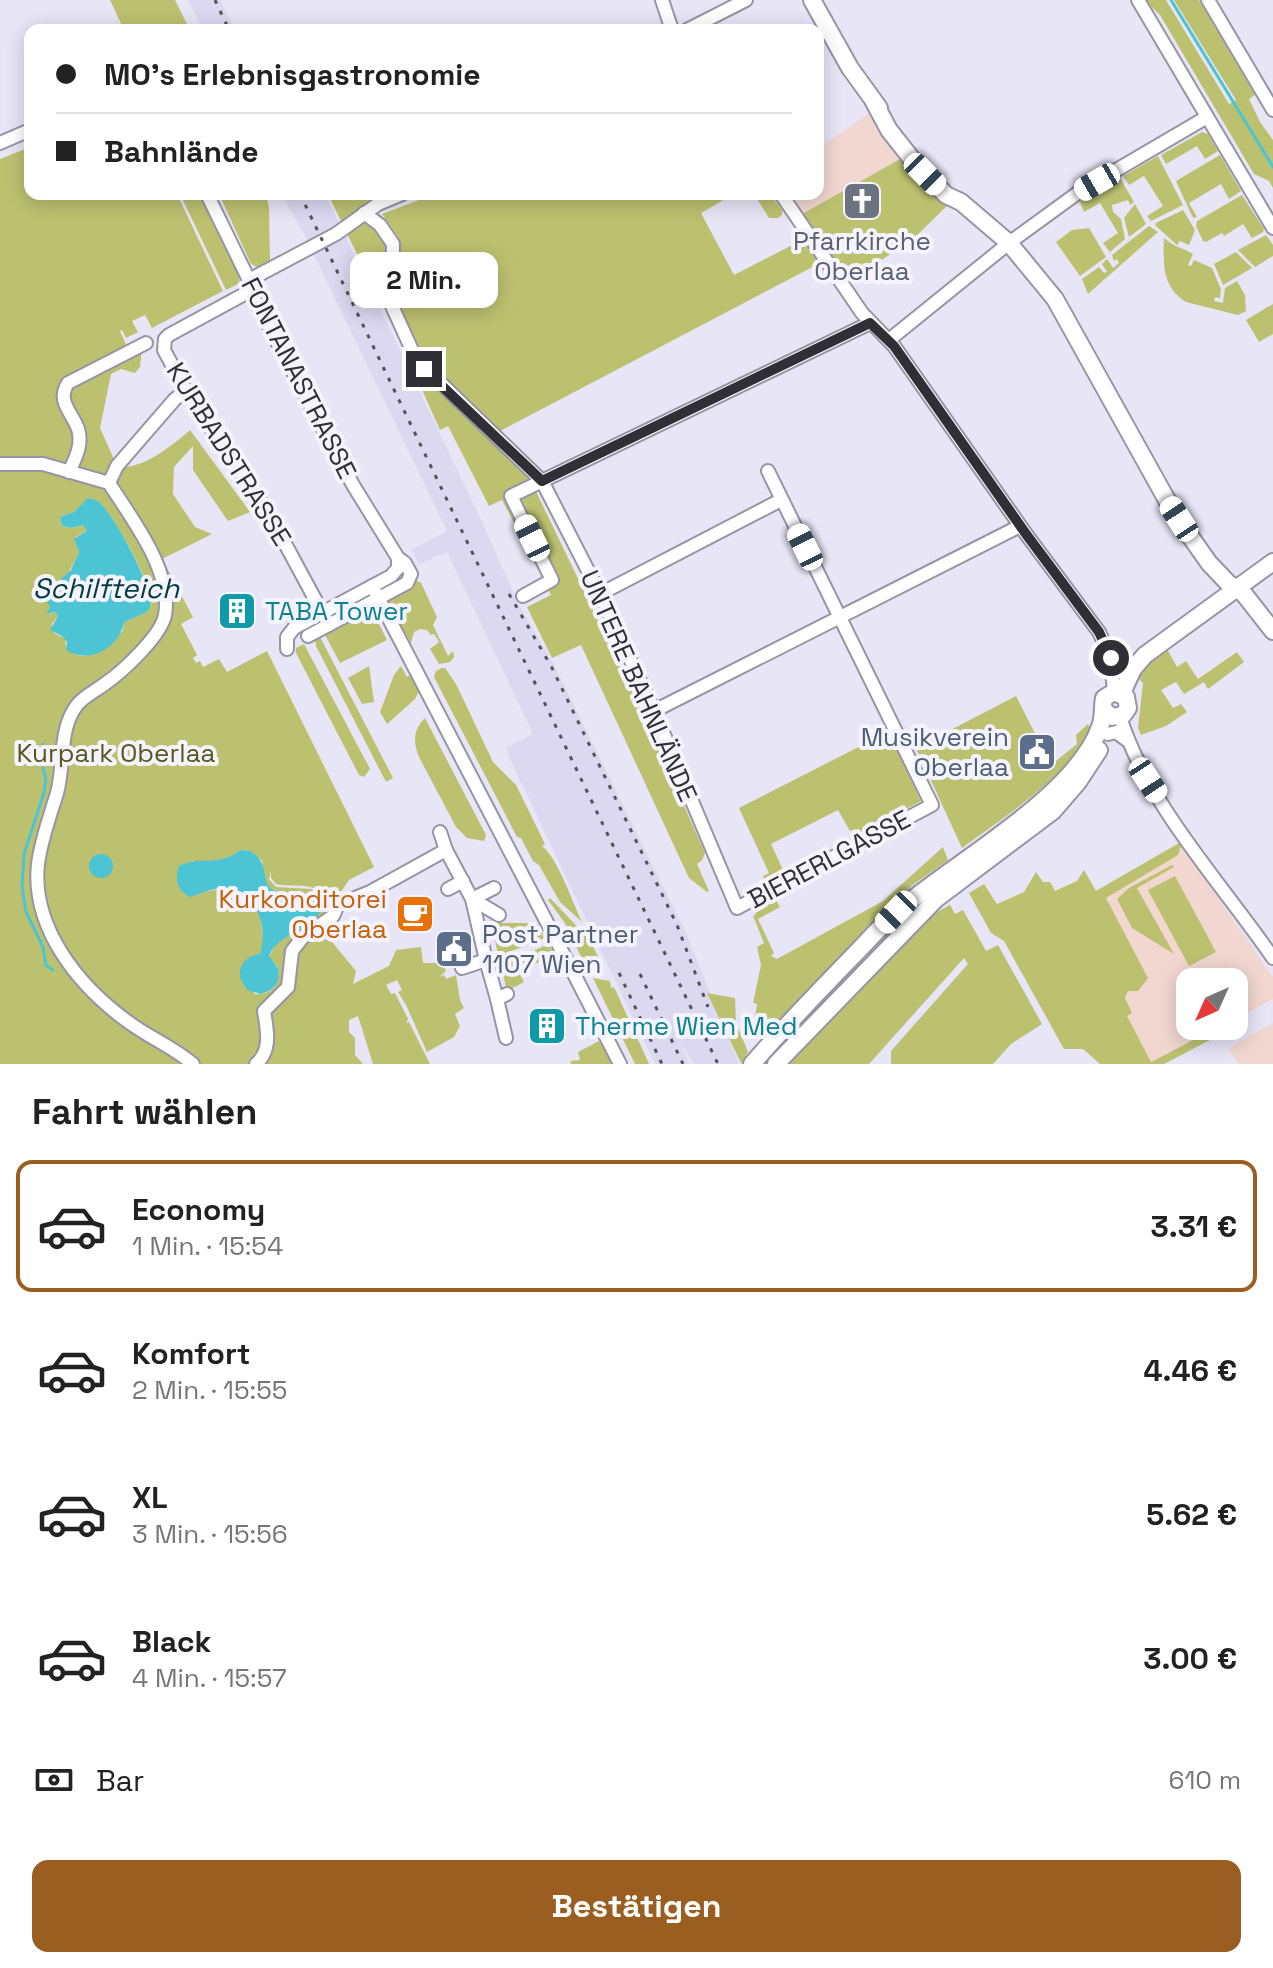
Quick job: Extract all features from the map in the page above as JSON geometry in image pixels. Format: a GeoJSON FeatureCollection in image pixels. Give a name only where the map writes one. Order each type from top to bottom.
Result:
{"type":"FeatureCollection","features":[{"type":"Feature","properties":{"kind":"main road"},"geometry":{"type":"LineString","coordinates":[[812,0],[850,68],[874,102],[953,189],[961,202],[1009,243],[1055,299],[1168,502],[1195,544],[1217,572],[1244,594],[1273,631]]}},
{"type":"Feature","properties":{"kind":"main road"},"geometry":{"type":"LineString","coordinates":[[776,1064],[936,899],[1053,811],[1089,768],[1108,734],[1138,661],[1273,562]]}},
{"type":"Feature","properties":{"kind":"main road"},"geometry":{"type":"LineString","coordinates":[[752,1064],[796,1014],[896,912],[1050,794],[1091,747],[1117,706]]}},
{"type":"Feature","properties":{"kind":"street"},"geometry":{"type":"LineString","coordinates":[[662,0],[670,24]]}},
{"type":"Feature","properties":{"kind":"street"},"geometry":{"type":"LineString","coordinates":[[699,24],[746,0]]}},
{"type":"Feature","properties":{"kind":"street"},"geometry":{"type":"LineString","coordinates":[[1138,0],[1273,228]]}},
{"type":"Feature","properties":{"kind":"street"},"geometry":{"type":"LineString","coordinates":[[1208,0],[1273,110]]}},
{"type":"Feature","properties":{"kind":"street"},"geometry":{"type":"LineString","coordinates":[[889,340],[1009,243],[1079,192],[1207,117]]}},
{"type":"Feature","properties":{"kind":"street"},"geometry":{"type":"LineString","coordinates":[[0,143],[24,133]]}},
{"type":"Feature","properties":{"kind":"street","name":"FONTANASTRASSE"},"geometry":{"type":"LineString","coordinates":[[210,200],[250,286],[353,485],[411,574],[410,579],[375,592]]}},
{"type":"Feature","properties":{"kind":"street"},"geometry":{"type":"LineString","coordinates":[[250,286],[336,234],[364,213],[390,200]]}},
{"type":"Feature","properties":{"kind":"street"},"geometry":{"type":"LineString","coordinates":[[785,200],[870,323],[889,340],[1099,632],[1111,658],[1117,706],[1128,741],[1140,764],[1162,804],[1273,958]]}},
{"type":"Feature","properties":{"kind":"street"},"geometry":{"type":"LineString","coordinates":[[364,213],[380,225],[393,244],[392,306],[416,359],[542,481],[870,323]]}},
{"type":"Feature","properties":{"kind":"street","name":"KURBADSTRASSE"},"geometry":{"type":"LineString","coordinates":[[250,286],[169,335],[165,339],[164,350],[186,391],[268,512],[329,625]]}},
{"type":"Feature","properties":{"kind":"street"},"geometry":{"type":"LineString","coordinates":[[69,472],[78,453],[79,431],[62,397],[64,389],[68,383],[146,343]]}},
{"type":"Feature","properties":{"kind":"street"},"geometry":{"type":"LineString","coordinates":[[109,483],[117,466],[175,399],[186,391]]}},
{"type":"Feature","properties":{"kind":"street"},"geometry":{"type":"LineString","coordinates":[[0,464],[43,464],[109,483],[159,568],[165,617],[154,635],[122,671],[78,703],[69,719],[59,788],[37,865],[41,908],[55,943],[81,980],[131,1024],[181,1053],[193,1064]]}},
{"type":"Feature","properties":{"kind":"street","name":"BIERERLGASSE"},"geometry":{"type":"LineString","coordinates":[[737,908],[932,805],[768,471]]}},
{"type":"Feature","properties":{"kind":"street","name":"UNTERE BAHNLÄNDE"},"geometry":{"type":"LineString","coordinates":[[523,596],[552,580],[511,496],[542,481],[600,594],[654,711],[715,862],[737,908]]}},
{"type":"Feature","properties":{"kind":"street"},"geometry":{"type":"LineString","coordinates":[[600,594],[781,500]]}},
{"type":"Feature","properties":{"kind":"street"},"geometry":{"type":"LineString","coordinates":[[654,711],[1020,526]]}},
{"type":"Feature","properties":{"kind":"street"},"geometry":{"type":"LineString","coordinates":[[287,649],[287,637],[294,628],[322,612],[375,592]]}},
{"type":"Feature","properties":{"kind":"street"},"geometry":{"type":"LineString","coordinates":[[308,636],[375,592]]}},
{"type":"Feature","properties":{"kind":"street"},"geometry":{"type":"LineString","coordinates":[[375,592],[620,1064]]}},
{"type":"Feature","properties":{"kind":"street"},"geometry":{"type":"LineString","coordinates":[[1111,658],[1126,663],[1138,661]]}},
{"type":"Feature","properties":{"kind":"street"},"geometry":{"type":"LineString","coordinates":[[1117,706],[1140,764]]}},
{"type":"Feature","properties":{"kind":"street"},"geometry":{"type":"LineString","coordinates":[[1108,734],[1116,732],[1128,741]]}},
{"type":"Feature","properties":{"kind":"street"},"geometry":{"type":"LineString","coordinates":[[440,832],[472,899],[486,960],[502,996],[506,1038]]}},
{"type":"Feature","properties":{"kind":"street"},"geometry":{"type":"LineString","coordinates":[[256,1064],[263,1057],[268,1036],[264,1011],[288,987],[292,951],[303,937],[333,916],[334,902],[370,892],[446,850]]}},
{"type":"Feature","properties":{"kind":"street"},"geometry":{"type":"LineString","coordinates":[[448,889],[463,881]]}},
{"type":"Feature","properties":{"kind":"street"},"geometry":{"type":"LineString","coordinates":[[472,899],[494,888]]}},
{"type":"Feature","properties":{"kind":"street"},"geometry":{"type":"LineString","coordinates":[[472,899],[499,915]]}},
{"type":"Feature","properties":{"kind":"street"},"geometry":{"type":"LineString","coordinates":[[464,928],[477,921]]}},
{"type":"Feature","properties":{"kind":"street"},"geometry":{"type":"LineString","coordinates":[[462,968],[486,960]]}},
{"type":"Feature","properties":{"kind":"shaded area"},"geometry":{"type":"Polygon","coordinates":[[[188,0],[220,0],[232,24],[200,24],[188,0]]]}},
{"type":"Feature","properties":{"kind":"shaded area"},"geometry":{"type":"Polygon","coordinates":[[[875,109],[905,156],[802,214],[794,200],[824,200],[824,145],[875,109]]]}},
{"type":"Feature","properties":{"kind":"shaded area"},"geometry":{"type":"Polygon","coordinates":[[[284,200],[328,200],[519,605],[553,663],[686,933],[739,1064],[694,1064],[680,1043],[689,1064],[655,1064],[509,757],[507,747],[533,734],[447,552],[419,564],[412,550],[447,531],[305,236],[284,200]]]}},
{"type":"Feature","properties":{"kind":"shaded area"},"geometry":{"type":"Polygon","coordinates":[[[1180,843],[1273,977],[1273,999],[1248,1012],[1248,968],[1176,968],[1176,1040],[1193,1040],[1150,1062],[1068,907],[1180,843]]]}},
{"type":"Feature","properties":{"kind":"shaded area"},"geometry":{"type":"Polygon","coordinates":[[[1273,1023],[1273,1064],[1238,1064],[1229,1048],[1248,1040],[1273,1023]]]}},
{"type":"Feature","properties":{"kind":"green space"},"geometry":{"type":"Polygon","coordinates":[[[110,0],[175,0],[187,24],[121,24],[110,0]]]}},
{"type":"Feature","properties":{"kind":"green space"},"geometry":{"type":"Polygon","coordinates":[[[1145,0],[1166,0],[1229,104],[1236,100],[1174,0],[1199,0],[1255,95],[1249,99],[1273,140],[1273,188],[1269,181],[1254,174],[1160,15],[1145,0]]]}},
{"type":"Feature","properties":{"kind":"green space"},"geometry":{"type":"Polygon","coordinates":[[[1202,132],[1208,134],[1218,151],[1205,159],[1197,146],[1166,164],[1161,155],[1202,132]]]}},
{"type":"Feature","properties":{"kind":"green space","name":"Kurpark Oberlaa"},"geometry":{"type":"Polygon","coordinates":[[[24,149],[24,200],[180,200],[223,291],[152,328],[145,315],[132,321],[138,332],[126,338],[120,331],[128,349],[71,385],[142,348],[140,367],[135,373],[121,369],[111,374],[100,428],[117,466],[126,467],[146,461],[190,430],[250,512],[228,521],[193,470],[193,446],[174,467],[173,494],[195,527],[212,534],[162,559],[193,617],[181,624],[197,655],[193,658],[196,663],[200,661],[203,667],[219,659],[227,672],[267,651],[374,867],[349,880],[338,896],[330,900],[310,887],[276,884],[271,878],[271,871],[269,879],[276,887],[311,889],[326,902],[327,917],[293,940],[322,930],[356,971],[353,984],[389,966],[396,950],[421,947],[423,963],[442,963],[446,971],[439,977],[444,975],[446,979],[456,975],[464,1008],[455,1014],[460,1026],[454,1037],[427,1052],[398,992],[402,990],[397,980],[386,985],[391,994],[395,993],[408,1019],[406,1023],[409,1022],[430,1064],[373,1064],[358,1016],[349,1020],[349,1032],[355,1038],[355,1055],[363,1064],[0,1064],[0,159],[24,149]],[[90,498],[74,512],[60,517],[62,526],[71,528],[83,525],[87,531],[76,537],[79,552],[68,574],[50,589],[50,614],[55,612],[58,616],[52,624],[54,633],[65,638],[66,646],[76,655],[86,656],[122,632],[124,623],[146,612],[150,606],[140,569],[124,537],[101,504],[90,498]],[[241,850],[225,861],[192,861],[204,892],[223,888],[233,890],[259,910],[264,942],[254,994],[260,994],[270,991],[276,984],[278,967],[269,957],[302,892],[285,894],[270,888],[264,878],[262,861],[251,851],[241,850]]]}},
{"type":"Feature","properties":{"kind":"green space"},"geometry":{"type":"Polygon","coordinates":[[[1220,155],[1241,191],[1229,199],[1221,184],[1189,203],[1197,217],[1193,218],[1176,181],[1220,155]]]}},
{"type":"Feature","properties":{"kind":"green space"},"geometry":{"type":"Polygon","coordinates":[[[1158,156],[1183,205],[1151,221],[1147,216],[1163,206],[1144,176],[1129,185],[1123,176],[1158,156]]]}},
{"type":"Feature","properties":{"kind":"green space"},"geometry":{"type":"Polygon","coordinates":[[[902,158],[923,184],[947,206],[916,236],[847,284],[802,214],[902,158]]]}},
{"type":"Feature","properties":{"kind":"green space"},"geometry":{"type":"Polygon","coordinates":[[[1120,178],[1134,202],[1130,205],[1128,200],[1112,205],[1113,212],[1121,219],[1125,239],[1110,252],[1103,243],[1118,233],[1100,203],[1084,212],[1080,202],[1120,178]]]}},
{"type":"Feature","properties":{"kind":"green space"},"geometry":{"type":"Polygon","coordinates":[[[1242,195],[1263,232],[1252,238],[1243,224],[1224,236],[1222,233],[1203,241],[1197,221],[1242,195]]]}},
{"type":"Feature","properties":{"kind":"green space"},"geometry":{"type":"Polygon","coordinates":[[[183,200],[203,200],[239,277],[240,283],[226,290],[183,200]]]}},
{"type":"Feature","properties":{"kind":"green space"},"geometry":{"type":"Polygon","coordinates":[[[222,200],[267,200],[270,262],[257,267],[251,264],[222,200]]]}},
{"type":"Feature","properties":{"kind":"green space"},"geometry":{"type":"Polygon","coordinates":[[[331,200],[374,200],[362,207],[386,248],[381,304],[331,200]]]}},
{"type":"Feature","properties":{"kind":"green space"},"geometry":{"type":"Polygon","coordinates":[[[419,200],[724,200],[701,213],[734,275],[804,239],[820,263],[498,432],[430,368],[395,301],[398,237],[382,214],[419,200]]]}},
{"type":"Feature","properties":{"kind":"green space"},"geometry":{"type":"Polygon","coordinates":[[[758,200],[774,200],[782,210],[778,218],[769,218],[758,200]]]}},
{"type":"Feature","properties":{"kind":"green space"},"geometry":{"type":"Polygon","coordinates":[[[1135,204],[1146,224],[1129,237],[1124,218],[1135,204]]]}},
{"type":"Feature","properties":{"kind":"green space"},"geometry":{"type":"Polygon","coordinates":[[[1183,210],[1195,230],[1189,245],[1180,241],[1177,245],[1155,225],[1183,210]]]}},
{"type":"Feature","properties":{"kind":"green space"},"geometry":{"type":"Polygon","coordinates":[[[1149,226],[1158,232],[1088,294],[1082,279],[1099,267],[1104,273],[1107,272],[1102,264],[1107,259],[1113,268],[1119,263],[1117,259],[1114,261],[1112,255],[1149,226]]]}},
{"type":"Feature","properties":{"kind":"green space"},"geometry":{"type":"Polygon","coordinates":[[[1089,228],[1106,257],[1080,276],[1056,242],[1072,230],[1089,228]]]}},
{"type":"Feature","properties":{"kind":"green space"},"geometry":{"type":"Polygon","coordinates":[[[1266,235],[1273,245],[1273,256],[1255,267],[1238,250],[1266,235]]]}},
{"type":"Feature","properties":{"kind":"green space"},"geometry":{"type":"Polygon","coordinates":[[[1164,238],[1193,254],[1188,265],[1191,266],[1194,260],[1212,268],[1221,289],[1220,298],[1215,297],[1214,301],[1223,303],[1225,288],[1237,281],[1245,295],[1246,311],[1238,315],[1186,302],[1178,296],[1166,274],[1164,238]]]}},
{"type":"Feature","properties":{"kind":"green space"},"geometry":{"type":"Polygon","coordinates":[[[1236,252],[1252,268],[1223,285],[1214,264],[1236,252]]]}},
{"type":"Feature","properties":{"kind":"green space"},"geometry":{"type":"Polygon","coordinates":[[[1273,304],[1273,334],[1259,342],[1246,320],[1273,304]]]}},
{"type":"Feature","properties":{"kind":"green space"},"geometry":{"type":"Polygon","coordinates":[[[411,365],[528,475],[641,709],[705,853],[697,864],[709,891],[689,878],[581,645],[552,658],[527,607],[551,595],[502,500],[489,506],[448,426],[440,430],[411,365]]]}},
{"type":"Feature","properties":{"kind":"green space"},"geometry":{"type":"Polygon","coordinates":[[[415,580],[421,583],[437,617],[433,625],[448,656],[453,651],[454,657],[450,662],[439,664],[430,649],[439,642],[427,630],[414,632],[411,643],[405,632],[401,633],[388,604],[415,580]]]}},
{"type":"Feature","properties":{"kind":"green space"},"geometry":{"type":"Polygon","coordinates":[[[374,609],[387,640],[340,663],[324,633],[374,609]]]}},
{"type":"Feature","properties":{"kind":"green space"},"geometry":{"type":"Polygon","coordinates":[[[319,635],[393,778],[386,782],[316,646],[315,640],[319,635]]]}},
{"type":"Feature","properties":{"kind":"green space"},"geometry":{"type":"Polygon","coordinates":[[[304,644],[370,769],[364,777],[359,775],[296,653],[296,648],[304,644]]]}},
{"type":"Feature","properties":{"kind":"green space"},"geometry":{"type":"Polygon","coordinates":[[[1167,649],[1177,667],[1186,661],[1198,679],[1237,652],[1244,662],[1208,689],[1204,682],[1184,694],[1176,682],[1161,690],[1173,708],[1181,704],[1187,712],[1166,726],[1141,735],[1138,728],[1143,683],[1138,678],[1144,666],[1167,649]]]}},
{"type":"Feature","properties":{"kind":"green space"},"geometry":{"type":"Polygon","coordinates":[[[369,666],[374,702],[362,704],[348,678],[369,666]]]}},
{"type":"Feature","properties":{"kind":"green space"},"geometry":{"type":"Polygon","coordinates":[[[401,666],[407,677],[411,675],[419,691],[415,699],[387,724],[380,712],[394,675],[401,666]]]}},
{"type":"Feature","properties":{"kind":"green space"},"geometry":{"type":"Polygon","coordinates":[[[442,668],[456,684],[493,762],[516,785],[545,844],[542,846],[559,870],[582,922],[560,902],[539,865],[533,861],[521,838],[517,837],[434,677],[436,671],[442,668]]]}},
{"type":"Feature","properties":{"kind":"green space"},"geometry":{"type":"Polygon","coordinates":[[[1016,696],[1051,765],[1077,744],[1076,735],[1088,724],[1092,732],[1049,781],[962,848],[916,748],[1016,696]]]}},
{"type":"Feature","properties":{"kind":"green space"},"geometry":{"type":"Polygon","coordinates":[[[425,718],[486,835],[484,841],[467,838],[456,827],[419,757],[415,736],[425,718]]]}},
{"type":"Feature","properties":{"kind":"green space"},"geometry":{"type":"Polygon","coordinates":[[[888,732],[921,801],[858,834],[855,829],[850,831],[838,810],[771,844],[784,872],[765,881],[763,876],[769,873],[739,808],[888,732]]]}},
{"type":"Feature","properties":{"kind":"green space"},"geometry":{"type":"Polygon","coordinates":[[[1179,843],[1178,855],[1106,898],[1148,978],[1138,991],[1128,991],[1125,998],[1132,1013],[1127,1016],[1151,1062],[1193,1040],[1210,1040],[1164,1064],[1100,1064],[1083,1049],[1064,1049],[1004,941],[991,933],[969,893],[984,884],[997,904],[1024,892],[1036,872],[1043,882],[1050,882],[1055,891],[1077,881],[1084,870],[1096,891],[1179,843]]]}},
{"type":"Feature","properties":{"kind":"green space"},"geometry":{"type":"Polygon","coordinates":[[[943,847],[948,860],[910,887],[769,1031],[755,1017],[757,1004],[753,1003],[761,965],[757,947],[764,943],[753,916],[756,914],[754,909],[775,898],[780,907],[758,919],[774,953],[771,956],[777,959],[883,901],[943,847]]]}},
{"type":"Feature","properties":{"kind":"green space"},"geometry":{"type":"Polygon","coordinates":[[[1172,865],[1174,867],[1137,888],[1174,954],[1132,928],[1117,899],[1129,888],[1172,865]]]}},
{"type":"Feature","properties":{"kind":"green space"},"geometry":{"type":"Polygon","coordinates":[[[1175,876],[1216,952],[1189,966],[1148,890],[1175,876]]]}},
{"type":"Feature","properties":{"kind":"green space"},"geometry":{"type":"Polygon","coordinates":[[[950,877],[820,1006],[768,1064],[760,1064],[903,915],[950,877]]]}},
{"type":"Feature","properties":{"kind":"green space"},"geometry":{"type":"Polygon","coordinates":[[[550,898],[590,940],[604,969],[584,963],[565,923],[548,900],[550,898]]]}},
{"type":"Feature","properties":{"kind":"green space"},"geometry":{"type":"Polygon","coordinates":[[[950,905],[955,914],[963,910],[986,951],[998,945],[1042,1024],[1011,1044],[993,1064],[891,1064],[891,1051],[968,964],[964,958],[869,1064],[789,1064],[937,912],[950,905]]]}},
{"type":"Feature","properties":{"kind":"green space"},"geometry":{"type":"Polygon","coordinates":[[[490,920],[495,923],[536,923],[543,934],[541,936],[544,935],[545,938],[509,952],[513,961],[548,944],[554,954],[519,972],[524,982],[507,991],[490,920]]]}},
{"type":"Feature","properties":{"kind":"green space"},"geometry":{"type":"Polygon","coordinates":[[[593,978],[610,981],[611,988],[614,987],[649,1064],[635,1064],[593,978]]]}},
{"type":"Feature","properties":{"kind":"green space"},"geometry":{"type":"Polygon","coordinates":[[[707,993],[735,998],[736,1023],[748,1052],[741,1063],[707,993]]]}},
{"type":"Feature","properties":{"kind":"green space"},"geometry":{"type":"Polygon","coordinates":[[[599,1041],[614,1064],[571,1064],[570,1061],[580,1060],[578,1052],[599,1041]]]}},
{"type":"Feature","properties":{"kind":"water","name":"Schilfteich"},"geometry":{"type":"Polygon","coordinates":[[[88,498],[99,502],[123,535],[146,585],[150,607],[124,623],[116,640],[102,652],[84,656],[66,650],[67,642],[50,630],[58,616],[55,612],[47,614],[50,606],[44,599],[50,589],[56,588],[71,570],[79,552],[74,539],[87,531],[83,525],[71,528],[62,526],[60,517],[74,512],[88,498]]]}},
{"type":"Feature","properties":{"kind":"water"},"geometry":{"type":"Polygon","coordinates":[[[241,850],[251,851],[258,857],[271,888],[288,894],[315,896],[322,909],[310,923],[273,948],[269,956],[278,968],[278,981],[273,988],[261,994],[247,990],[240,978],[242,965],[247,959],[260,954],[262,943],[261,921],[251,901],[233,889],[221,888],[190,897],[179,888],[177,880],[179,866],[195,861],[223,859],[241,850]]]}},
{"type":"Feature","properties":{"kind":"water"},"geometry":{"type":"Polygon","coordinates":[[[101,854],[112,861],[113,866],[106,877],[101,878],[90,871],[89,866],[96,855],[101,854]]]}},
{"type":"Feature","properties":{"kind":"waterway"},"geometry":{"type":"LineString","coordinates":[[1171,0],[1273,167]]}},
{"type":"Feature","properties":{"kind":"waterway"},"geometry":{"type":"LineString","coordinates":[[41,757],[43,744]]}},
{"type":"Feature","properties":{"kind":"waterway"},"geometry":{"type":"LineString","coordinates":[[43,768],[46,778],[44,793],[24,854],[22,886],[26,912],[43,947],[46,965],[53,970]]}},
{"type":"Feature","properties":{"kind":"railway"},"geometry":{"type":"LineString","coordinates":[[215,0],[226,24]]}},
{"type":"Feature","properties":{"kind":"railway"},"geometry":{"type":"LineString","coordinates":[[303,200],[718,1064]]}},
{"type":"Feature","properties":{"kind":"railway"},"geometry":{"type":"LineString","coordinates":[[509,594],[551,666],[677,925],[708,1007]]}},
{"type":"Feature","properties":{"kind":"railway"},"geometry":{"type":"LineString","coordinates":[[619,973],[662,1064]]}},
{"type":"Feature","properties":{"kind":"railway"},"geometry":{"type":"LineString","coordinates":[[640,974],[683,1064]]}},
{"type":"Feature","properties":{"kind":"place","name":"Pfarrkirche Oberlaa"},"geometry":{"type":"Point","coordinates":[862,201]}},
{"type":"Feature","properties":{"kind":"place","name":"TABA Tower"},"geometry":{"type":"Point","coordinates":[237,611]}},
{"type":"Feature","properties":{"kind":"place","name":"Musikverein Oberlaa"},"geometry":{"type":"Point","coordinates":[1037,752]}},
{"type":"Feature","properties":{"kind":"place","name":"Kurkonditorei Oberlaa"},"geometry":{"type":"Point","coordinates":[415,914]}},
{"type":"Feature","properties":{"kind":"place","name":"Post Partner 1107 Wien"},"geometry":{"type":"Point","coordinates":[454,949]}},
{"type":"Feature","properties":{"kind":"place","name":"Therme Wien Med"},"geometry":{"type":"Point","coordinates":[547,1026]}},
{"type":"Feature","properties":{"kind":"route"},"geometry":{"type":"LineString","coordinates":[[424,369],[542,481],[870,323],[894,346],[1099,632],[1111,658]]}}]}
